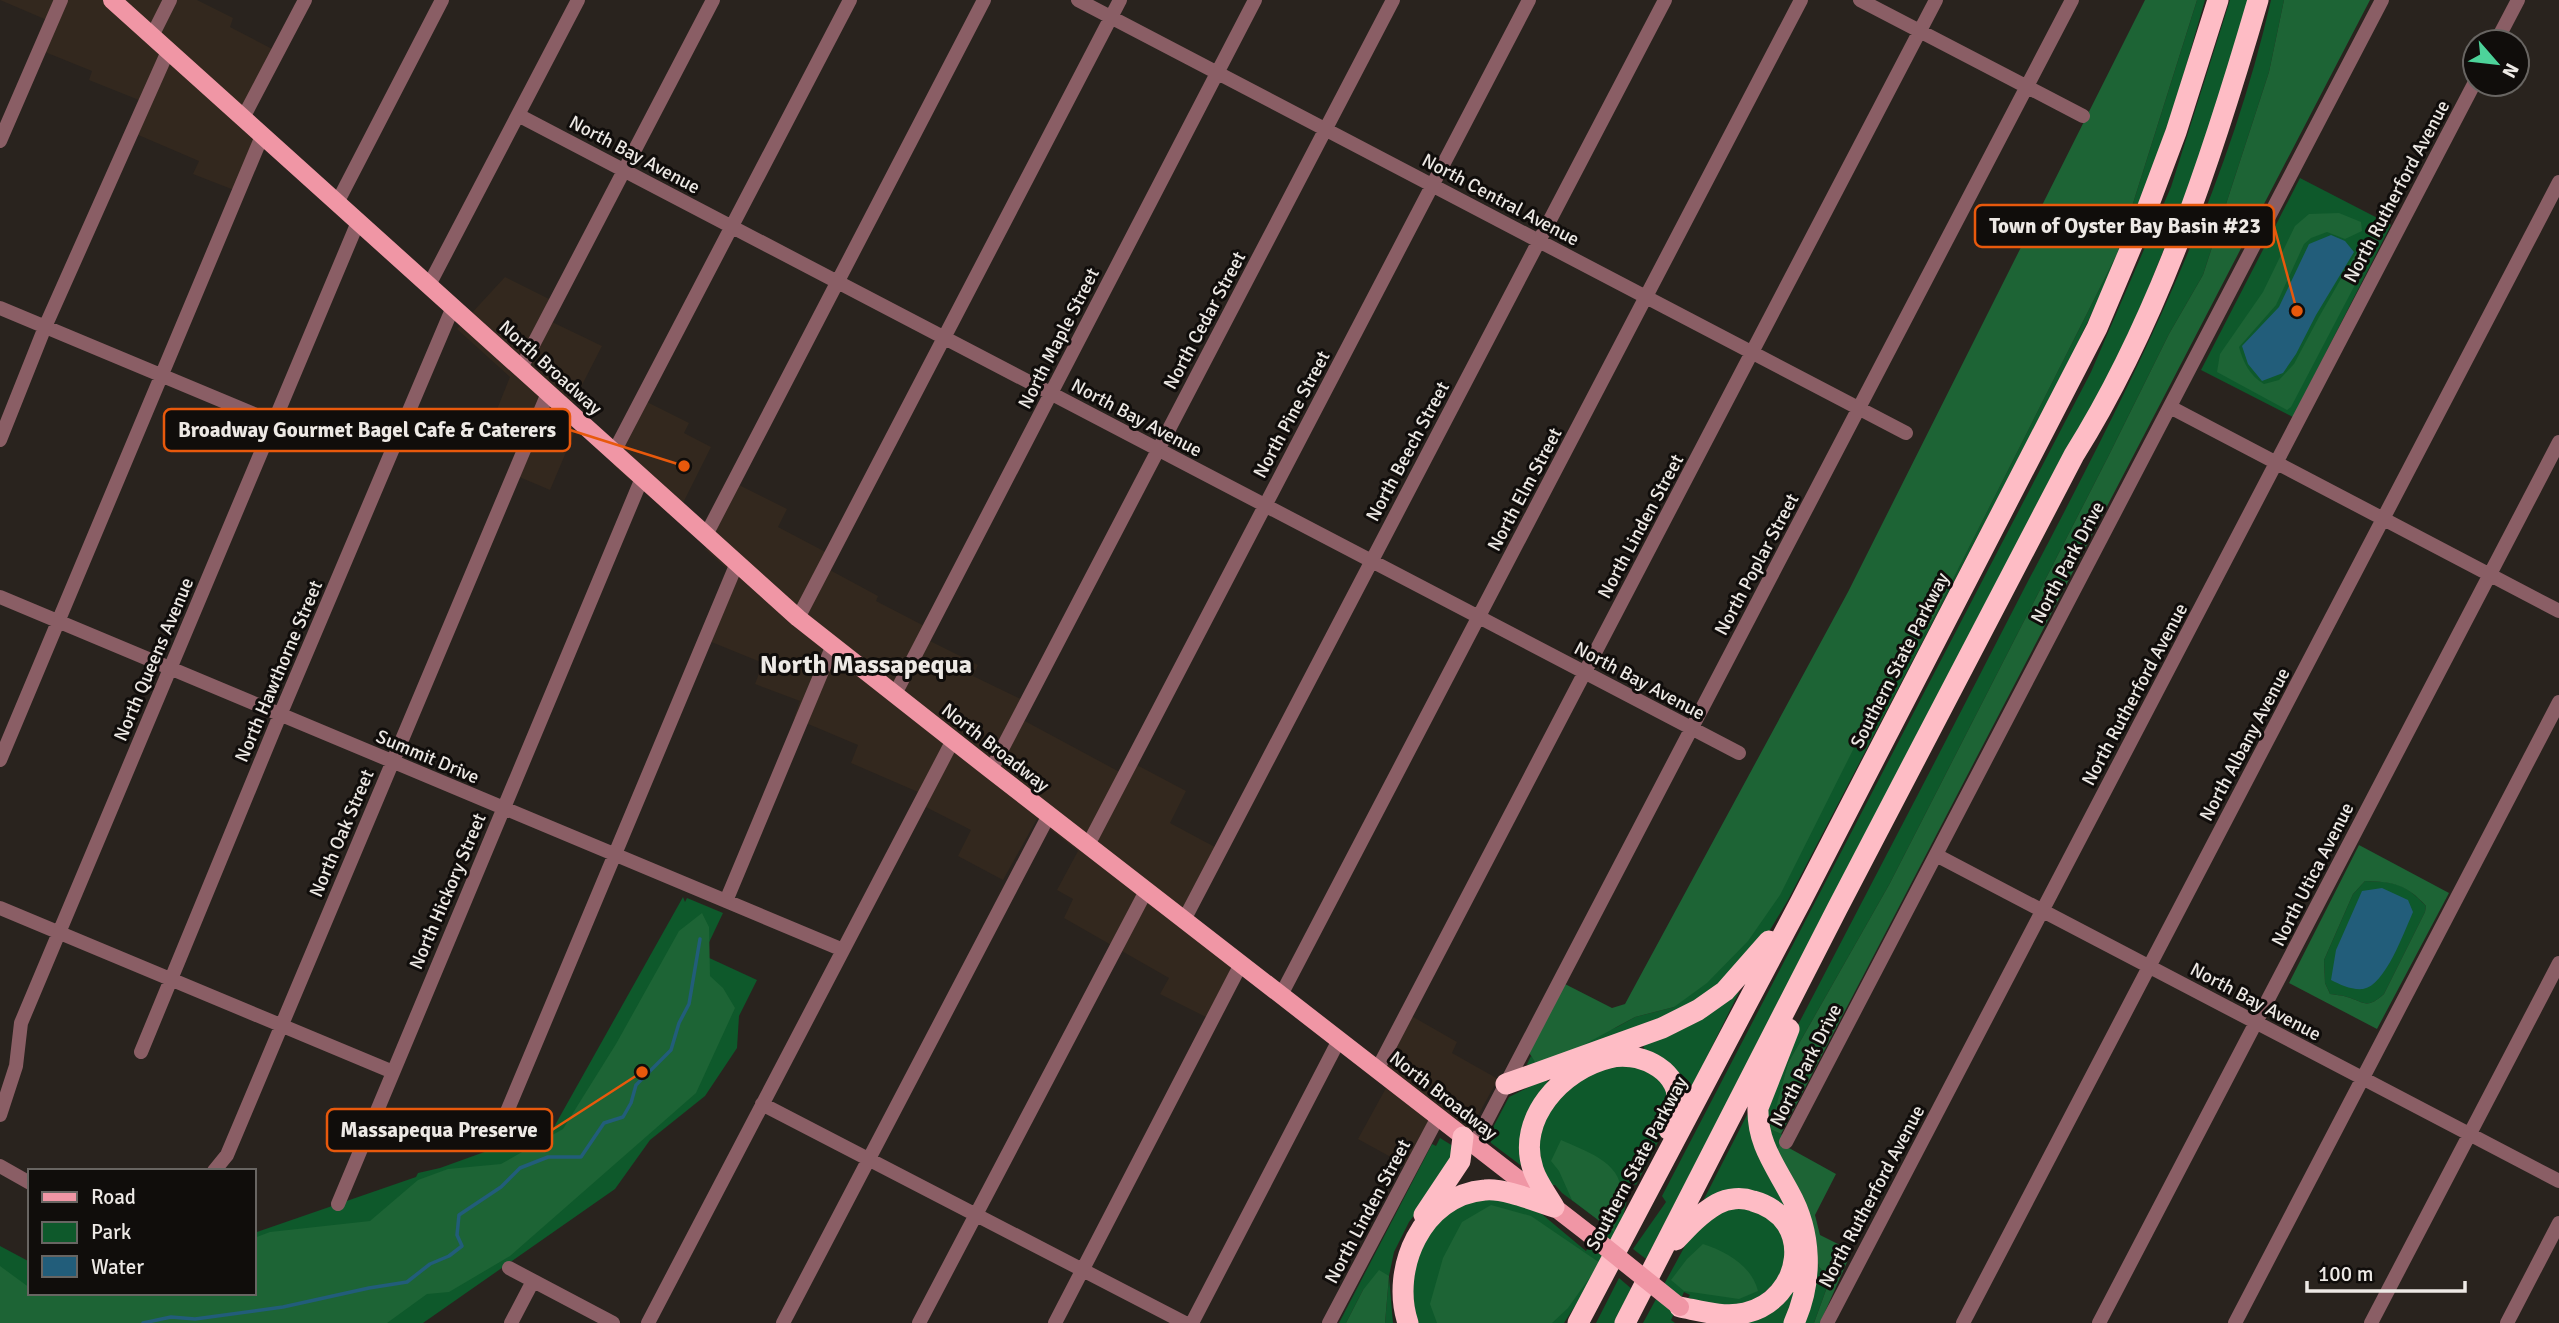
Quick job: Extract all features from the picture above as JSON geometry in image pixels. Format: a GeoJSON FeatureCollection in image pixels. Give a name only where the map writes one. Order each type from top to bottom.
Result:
{"type":"FeatureCollection","features":[{"type":"Feature","properties":{"kind":"highway","name":"Southern State Parkway"},"geometry":{"type":"LineString","coordinates":[[1578,1323],[1801,901],[2097,328],[2146,212],[2218,0]]}},
{"type":"Feature","properties":{"kind":"highway"},"geometry":{"type":"LineString","coordinates":[[1627,1320],[1837,909],[2074,455],[2093,425],[2137,336],[2203,176],[2258,0]]}},
{"type":"Feature","properties":{"kind":"highway"},"geometry":{"type":"LineString","coordinates":[[1506,1084],[1662,1028],[1698,1010],[1724,991],[1752,963],[1801,901]]}},
{"type":"Feature","properties":{"kind":"highway"},"geometry":{"type":"LineString","coordinates":[[1794,1323],[1805,1290],[1808,1254],[1790,1194],[1768,1157],[1760,1135],[1758,1108],[1837,909]]}},
{"type":"Feature","properties":{"kind":"highway"},"geometry":{"type":"LineString","coordinates":[[1554,1207],[1533,1170],[1530,1153],[1530,1134],[1542,1106],[1554,1090],[1593,1063],[1612,1057],[1637,1057],[1654,1063],[1665,1072],[1678,1100],[1675,1116],[1630,1224]]}},
{"type":"Feature","properties":{"kind":"highway"},"geometry":{"type":"LineString","coordinates":[[1400,1323],[1397,1292],[1404,1256],[1426,1212],[1460,1161],[1469,1141]]}},
{"type":"Feature","properties":{"kind":"highway"},"geometry":{"type":"LineString","coordinates":[[1408,1323],[1403,1308],[1405,1270],[1421,1230],[1439,1208],[1465,1195],[1484,1190],[1495,1190],[1554,1207]]}},
{"type":"Feature","properties":{"kind":"highway"},"geometry":{"type":"LineString","coordinates":[[1657,1263],[1694,1220],[1718,1203],[1746,1199],[1767,1204],[1789,1228],[1795,1244],[1791,1276],[1769,1302],[1755,1310],[1731,1315],[1681,1307]]}},
{"type":"Feature","properties":{"kind":"highway"},"geometry":{"type":"LineString","coordinates":[[1564,1323],[1596,1287]]}},
{"type":"Feature","properties":{"kind":"main road","name":"North Broadway"},"geometry":{"type":"LineString","coordinates":[[112,0],[798,618],[1589,1234],[1699,1323]]}},
{"type":"Feature","properties":{"kind":"street"},"geometry":{"type":"LineString","coordinates":[[0,141],[61,0]]}},
{"type":"Feature","properties":{"kind":"street"},"geometry":{"type":"LineString","coordinates":[[152,36],[170,0]]}},
{"type":"Feature","properties":{"kind":"street"},"geometry":{"type":"LineString","coordinates":[[243,118],[305,0]]}},
{"type":"Feature","properties":{"kind":"street"},"geometry":{"type":"LineString","coordinates":[[337,202],[442,0]]}},
{"type":"Feature","properties":{"kind":"street"},"geometry":{"type":"LineString","coordinates":[[429,285],[578,0]]}},
{"type":"Feature","properties":{"kind":"street"},"geometry":{"type":"LineString","coordinates":[[521,368],[713,0]]}},
{"type":"Feature","properties":{"kind":"street"},"geometry":{"type":"LineString","coordinates":[[614,452],[850,0]]}},
{"type":"Feature","properties":{"kind":"street"},"geometry":{"type":"LineString","coordinates":[[706,535],[984,0]]}},
{"type":"Feature","properties":{"kind":"street","name":"North Central Avenue"},"geometry":{"type":"LineString","coordinates":[[1078,0],[1906,433]]}},
{"type":"Feature","properties":{"kind":"street"},"geometry":{"type":"LineString","coordinates":[[798,618],[1121,0]]}},
{"type":"Feature","properties":{"kind":"street","name":"North Maple Street"},"geometry":{"type":"LineString","coordinates":[[895,694],[1255,0]]}},
{"type":"Feature","properties":{"kind":"street","name":"North Cedar Street"},"geometry":{"type":"LineString","coordinates":[[991,770],[1393,0]]}},
{"type":"Feature","properties":{"kind":"street","name":"North Pine Street"},"geometry":{"type":"LineString","coordinates":[[1088,845],[1529,0]]}},
{"type":"Feature","properties":{"kind":"street","name":"North Beech Street"},"geometry":{"type":"LineString","coordinates":[[1184,920],[1665,0]]}},
{"type":"Feature","properties":{"kind":"street","name":"North Elm Street"},"geometry":{"type":"LineString","coordinates":[[1281,995],[1801,0]]}},
{"type":"Feature","properties":{"kind":"street"},"geometry":{"type":"LineString","coordinates":[[1860,0],[2083,116]]}},
{"type":"Feature","properties":{"kind":"street","name":"North Linden Street"},"geometry":{"type":"LineString","coordinates":[[1377,1070],[1936,0]]}},
{"type":"Feature","properties":{"kind":"street","name":"North Poplar Street"},"geometry":{"type":"LineString","coordinates":[[1469,1141],[1506,1084],[2072,0]]}},
{"type":"Feature","properties":{"kind":"street","name":"North Park Drive"},"geometry":{"type":"LineString","coordinates":[[1786,1142],[2382,0]]}},
{"type":"Feature","properties":{"kind":"street"},"geometry":{"type":"LineString","coordinates":[[2503,28],[2518,0]]}},
{"type":"Feature","properties":{"kind":"street"},"geometry":{"type":"LineString","coordinates":[[0,440],[45,327],[168,51]]}},
{"type":"Feature","properties":{"kind":"street","name":"North Rutherford Avenue"},"geometry":{"type":"LineString","coordinates":[[1827,1323],[2467,98]]}},
{"type":"Feature","properties":{"kind":"street","name":"North Bay Avenue"},"geometry":{"type":"LineString","coordinates":[[518,115],[1739,753]]}},
{"type":"Feature","properties":{"kind":"street"},"geometry":{"type":"LineString","coordinates":[[0,760],[262,136]]}},
{"type":"Feature","properties":{"kind":"street","name":"North Albany Avenue"},"geometry":{"type":"LineString","coordinates":[[1963,1323],[2559,183]]}},
{"type":"Feature","properties":{"kind":"street","name":"North Queens Avenue"},"geometry":{"type":"LineString","coordinates":[[0,1115],[16,1066],[21,1023],[358,222]]}},
{"type":"Feature","properties":{"kind":"street","name":"North Hawthorne Street"},"geometry":{"type":"LineString","coordinates":[[141,1052],[453,307]]}},
{"type":"Feature","properties":{"kind":"street"},"geometry":{"type":"LineString","coordinates":[[0,308],[273,422]]}},
{"type":"Feature","properties":{"kind":"street","name":"North Oak Street"},"geometry":{"type":"LineString","coordinates":[[216,1169],[227,1155],[548,393]]}},
{"type":"Feature","properties":{"kind":"street"},"geometry":{"type":"LineString","coordinates":[[2169,407],[2559,611]]}},
{"type":"Feature","properties":{"kind":"street","name":"North Utica Avenue"},"geometry":{"type":"LineString","coordinates":[[2099,1323],[2559,442]]}},
{"type":"Feature","properties":{"kind":"street","name":"North Hickory Street"},"geometry":{"type":"LineString","coordinates":[[338,1204],[642,478]]}},
{"type":"Feature","properties":{"kind":"street"},"geometry":{"type":"LineString","coordinates":[[493,1145],[737,563]]}},
{"type":"Feature","properties":{"kind":"street","name":"Summit Drive"},"geometry":{"type":"LineString","coordinates":[[0,597],[843,950]]}},
{"type":"Feature","properties":{"kind":"street"},"geometry":{"type":"LineString","coordinates":[[726,901],[833,645]]}},
{"type":"Feature","properties":{"kind":"street"},"geometry":{"type":"LineString","coordinates":[[2235,1323],[2559,702]]}},
{"type":"Feature","properties":{"kind":"street"},"geometry":{"type":"LineString","coordinates":[[648,1323],[953,740]]}},
{"type":"Feature","properties":{"kind":"street"},"geometry":{"type":"LineString","coordinates":[[783,1323],[1049,815]]}},
{"type":"Feature","properties":{"kind":"street","name":"North Bay Avenue"},"geometry":{"type":"LineString","coordinates":[[1936,855],[2559,1181]]}},
{"type":"Feature","properties":{"kind":"street"},"geometry":{"type":"LineString","coordinates":[[919,1323],[1146,891]]}},
{"type":"Feature","properties":{"kind":"street"},"geometry":{"type":"LineString","coordinates":[[0,908],[393,1072]]}},
{"type":"Feature","properties":{"kind":"street"},"geometry":{"type":"LineString","coordinates":[[2371,1323],[2559,963]]}},
{"type":"Feature","properties":{"kind":"street"},"geometry":{"type":"LineString","coordinates":[[1055,1323],[1241,964]]}},
{"type":"Feature","properties":{"kind":"street"},"geometry":{"type":"LineString","coordinates":[[1192,1323],[1339,1040]]}},
{"type":"Feature","properties":{"kind":"street"},"geometry":{"type":"LineString","coordinates":[[762,1104],[1185,1323]]}},
{"type":"Feature","properties":{"kind":"street","name":"North Linden Street"},"geometry":{"type":"LineString","coordinates":[[1329,1323],[1438,1117]]}},
{"type":"Feature","properties":{"kind":"street"},"geometry":{"type":"LineString","coordinates":[[0,1166],[28,1182]]}},
{"type":"Feature","properties":{"kind":"street"},"geometry":{"type":"LineString","coordinates":[[2507,1323],[2559,1223]]}},
{"type":"Feature","properties":{"kind":"street"},"geometry":{"type":"LineString","coordinates":[[509,1268],[613,1323]]}},
{"type":"Feature","properties":{"kind":"street"},"geometry":{"type":"LineString","coordinates":[[511,1323],[533,1281]]}},
{"type":"Feature","properties":{"kind":"shaded area"},"geometry":{"type":"Polygon","coordinates":[[[0,0],[197,0],[233,18],[230,27],[274,50],[236,124],[254,140],[234,190],[193,174],[199,161],[136,134],[149,104],[89,80],[92,71],[35,48],[47,20],[0,0]]]}},
{"type":"Feature","properties":{"kind":"shaded area"},"geometry":{"type":"Polygon","coordinates":[[[505,277],[559,304],[550,321],[602,346],[564,420],[575,431],[550,490],[517,476],[527,451],[487,434],[510,377],[457,329],[505,277]]]}},
{"type":"Feature","properties":{"kind":"shaded area"},"geometry":{"type":"Polygon","coordinates":[[[647,402],[689,423],[684,433],[711,447],[675,519],[613,465],[647,402]]]}},
{"type":"Feature","properties":{"kind":"shaded area"},"geometry":{"type":"Polygon","coordinates":[[[737,484],[787,509],[778,527],[835,557],[828,569],[878,596],[876,601],[932,630],[928,640],[978,665],[973,676],[1031,704],[1023,720],[1127,776],[1135,764],[1186,791],[1170,823],[1226,853],[1186,928],[1233,965],[1206,1017],[1160,994],[1169,978],[1064,918],[1073,899],[1057,890],[1078,851],[1037,819],[1003,880],[958,856],[971,830],[914,801],[918,792],[851,763],[858,745],[794,718],[800,701],[755,684],[763,663],[709,641],[736,577],[705,549],[737,484]]]}},
{"type":"Feature","properties":{"kind":"shaded area"},"geometry":{"type":"Polygon","coordinates":[[[1408,1014],[1457,1042],[1452,1053],[1498,1079],[1464,1141],[1431,1124],[1407,1166],[1358,1139],[1386,1088],[1375,1077],[1408,1014]]]}},
{"type":"Feature","properties":{"kind":"green space"},"geometry":{"type":"Polygon","coordinates":[[[2145,0],[2197,0],[2117,254],[1933,619],[1865,726],[1780,895],[1748,941],[1707,983],[1674,1007],[1635,1017],[1561,1057],[1535,1062],[1528,1051],[1563,983],[1612,1008],[1625,1004],[1848,592],[2145,0]]]}},
{"type":"Feature","properties":{"kind":"green space"},"geometry":{"type":"Polygon","coordinates":[[[2197,0],[2205,0],[2176,101],[2119,256],[2074,351],[1788,900],[1758,950],[1721,989],[1665,1023],[1529,1068],[1527,1064],[1531,1056],[1535,1061],[1635,1017],[1674,1007],[1865,726],[1933,619],[2117,254],[2197,0]]]}},
{"type":"Feature","properties":{"kind":"green space"},"geometry":{"type":"Polygon","coordinates":[[[2230,0],[2250,0],[2214,124],[2146,294],[2107,382],[1646,1259],[1633,1249],[1666,1202],[1662,1196],[2091,372],[2171,187],[2230,0]]]}},
{"type":"Feature","properties":{"kind":"green space"},"geometry":{"type":"Polygon","coordinates":[[[2271,0],[2284,0],[2269,72],[2203,275],[2169,334],[1889,885],[1788,1063],[1771,1129],[1783,1135],[1774,1159],[1765,1093],[1777,1065],[2134,374],[2167,301],[2227,153],[2271,0]]]}},
{"type":"Feature","properties":{"kind":"green space"},"geometry":{"type":"Polygon","coordinates":[[[2284,0],[2370,0],[1781,1134],[1770,1129],[1788,1063],[1889,885],[2169,334],[2203,275],[2269,72],[2284,0]]]}},
{"type":"Feature","properties":{"kind":"green space"},"geometry":{"type":"Polygon","coordinates":[[[2300,178],[2391,225],[2293,417],[2201,370],[2300,178]]]}},
{"type":"Feature","properties":{"kind":"green space"},"geometry":{"type":"Polygon","coordinates":[[[2339,213],[2361,222],[2362,231],[2345,239],[2327,232],[2304,244],[2276,305],[2239,347],[2248,368],[2259,381],[2264,384],[2279,380],[2294,364],[2358,249],[2367,239],[2380,237],[2291,407],[2287,410],[2217,372],[2220,354],[2263,292],[2295,226],[2309,214],[2339,213]]]}},
{"type":"Feature","properties":{"kind":"green space"},"geometry":{"type":"Polygon","coordinates":[[[2359,845],[2449,893],[2377,1029],[2289,983],[2359,845]],[[2365,881],[2353,894],[2324,960],[2325,983],[2330,994],[2369,1003],[2384,994],[2426,906],[2412,893],[2399,886],[2365,881]]]}},
{"type":"Feature","properties":{"kind":"green space"},"geometry":{"type":"Polygon","coordinates":[[[2365,881],[2399,885],[2426,906],[2384,994],[2369,1003],[2330,994],[2325,983],[2324,960],[2353,894],[2365,881]]]}},
{"type":"Feature","properties":{"kind":"green space"},"geometry":{"type":"Polygon","coordinates":[[[683,897],[685,902],[687,898],[723,913],[705,956],[757,980],[739,1016],[737,1048],[705,1096],[650,1140],[615,1189],[423,1323],[0,1323],[0,1246],[28,1261],[28,1295],[256,1295],[256,1232],[554,1127],[683,897]]]}},
{"type":"Feature","properties":{"kind":"green space"},"geometry":{"type":"Polygon","coordinates":[[[702,913],[709,927],[710,976],[723,988],[735,1008],[696,1093],[510,1256],[449,1292],[427,1294],[387,1323],[0,1323],[0,1266],[28,1287],[28,1295],[256,1295],[256,1237],[270,1232],[370,1221],[418,1180],[448,1169],[501,1164],[563,1129],[616,1044],[679,931],[702,913]]]}},
{"type":"Feature","properties":{"kind":"green space"},"geometry":{"type":"Polygon","coordinates":[[[1734,991],[1739,992],[1688,1095],[1645,1055],[1642,1039],[1734,991]]]}},
{"type":"Feature","properties":{"kind":"green space"},"geometry":{"type":"Polygon","coordinates":[[[1623,1062],[1663,1074],[1671,1117],[1636,1185],[1631,1183],[1622,1221],[1564,1323],[1416,1323],[1408,1301],[1416,1255],[1439,1217],[1470,1199],[1503,1195],[1531,1205],[1586,1251],[1601,1222],[1555,1185],[1550,1186],[1533,1145],[1560,1092],[1594,1069],[1623,1062]]]}},
{"type":"Feature","properties":{"kind":"green space"},"geometry":{"type":"Polygon","coordinates":[[[1547,1078],[1549,1089],[1527,1170],[1491,1143],[1489,1135],[1509,1097],[1547,1078]]]}},
{"type":"Feature","properties":{"kind":"green space"},"geometry":{"type":"Polygon","coordinates":[[[1751,1107],[1804,1249],[1790,1323],[1719,1323],[1791,1290],[1779,1207],[1703,1201],[1751,1107]]]}},
{"type":"Feature","properties":{"kind":"green space"},"geometry":{"type":"Polygon","coordinates":[[[1440,1138],[1453,1146],[1455,1152],[1441,1181],[1409,1222],[1394,1252],[1389,1276],[1363,1290],[1346,1323],[1339,1323],[1432,1144],[1436,1146],[1440,1138]]]}},
{"type":"Feature","properties":{"kind":"green space"},"geometry":{"type":"Polygon","coordinates":[[[1561,1140],[1591,1153],[1615,1173],[1620,1182],[1621,1193],[1614,1232],[1572,1200],[1559,1171],[1551,1161],[1561,1140]]]}},
{"type":"Feature","properties":{"kind":"green space"},"geometry":{"type":"Polygon","coordinates":[[[1780,1143],[1836,1174],[1815,1215],[1820,1235],[1852,1251],[1820,1323],[1814,1323],[1830,1279],[1819,1267],[1803,1208],[1774,1159],[1780,1143]]]}},
{"type":"Feature","properties":{"kind":"green space"},"geometry":{"type":"Polygon","coordinates":[[[1491,1205],[1531,1216],[1600,1263],[1568,1308],[1552,1323],[1437,1323],[1430,1304],[1443,1258],[1462,1222],[1491,1205]]]}},
{"type":"Feature","properties":{"kind":"green space"},"geometry":{"type":"Polygon","coordinates":[[[1735,1205],[1780,1222],[1790,1268],[1745,1311],[1688,1298],[1690,1295],[1684,1292],[1671,1320],[1675,1323],[1643,1323],[1692,1233],[1708,1216],[1735,1205]]]}},
{"type":"Feature","properties":{"kind":"green space"},"geometry":{"type":"Polygon","coordinates":[[[1811,1237],[1819,1267],[1830,1279],[1814,1323],[1802,1323],[1811,1237]]]}},
{"type":"Feature","properties":{"kind":"green space"},"geometry":{"type":"Polygon","coordinates":[[[1703,1244],[1737,1261],[1750,1274],[1758,1291],[1739,1299],[1684,1291],[1671,1280],[1703,1244]]]}},
{"type":"Feature","properties":{"kind":"green space"},"geometry":{"type":"Polygon","coordinates":[[[1379,1270],[1389,1276],[1385,1323],[1346,1323],[1363,1290],[1379,1270]]]}},
{"type":"Feature","properties":{"kind":"green space"},"geometry":{"type":"Polygon","coordinates":[[[1389,1276],[1393,1323],[1385,1323],[1389,1276]]]}},
{"type":"Feature","properties":{"kind":"green space"},"geometry":{"type":"Polygon","coordinates":[[[1619,1278],[1633,1290],[1616,1323],[1596,1323],[1619,1278]]]}},
{"type":"Feature","properties":{"kind":"water"},"geometry":{"type":"Polygon","coordinates":[[[2331,235],[2345,241],[2354,252],[2283,373],[2262,381],[2248,364],[2242,346],[2279,307],[2309,244],[2331,235]]]}},
{"type":"Feature","properties":{"kind":"water"},"geometry":{"type":"Polygon","coordinates":[[[2382,888],[2408,900],[2413,912],[2393,957],[2379,979],[2363,989],[2350,988],[2331,980],[2336,950],[2362,891],[2382,888]]]}},
{"type":"Feature","properties":{"kind":"waterway"},"geometry":{"type":"LineString","coordinates":[[143,1323],[171,1317],[195,1319],[283,1307],[407,1282],[430,1264],[449,1256],[462,1246],[457,1235],[459,1215],[501,1187],[520,1168],[548,1157],[581,1157],[604,1123],[623,1117],[631,1103],[636,1085],[671,1050],[679,1023],[689,1004],[700,939]]}},
{"type":"Feature","properties":{"kind":"place","name":"Town of Oyster Bay Basin #23"},"geometry":{"type":"Point","coordinates":[2297,311]}},
{"type":"Feature","properties":{"kind":"place","name":"Broadway Gourmet Bagel Cafe & Caterers"},"geometry":{"type":"Point","coordinates":[684,466]}},
{"type":"Feature","properties":{"kind":"place","name":"Massapequa Preserve"},"geometry":{"type":"Point","coordinates":[642,1072]}},
{"type":"Feature","properties":{"kind":"district","name":"North Massapequa"},"geometry":{"type":"Point","coordinates":[866,664]}}]}
